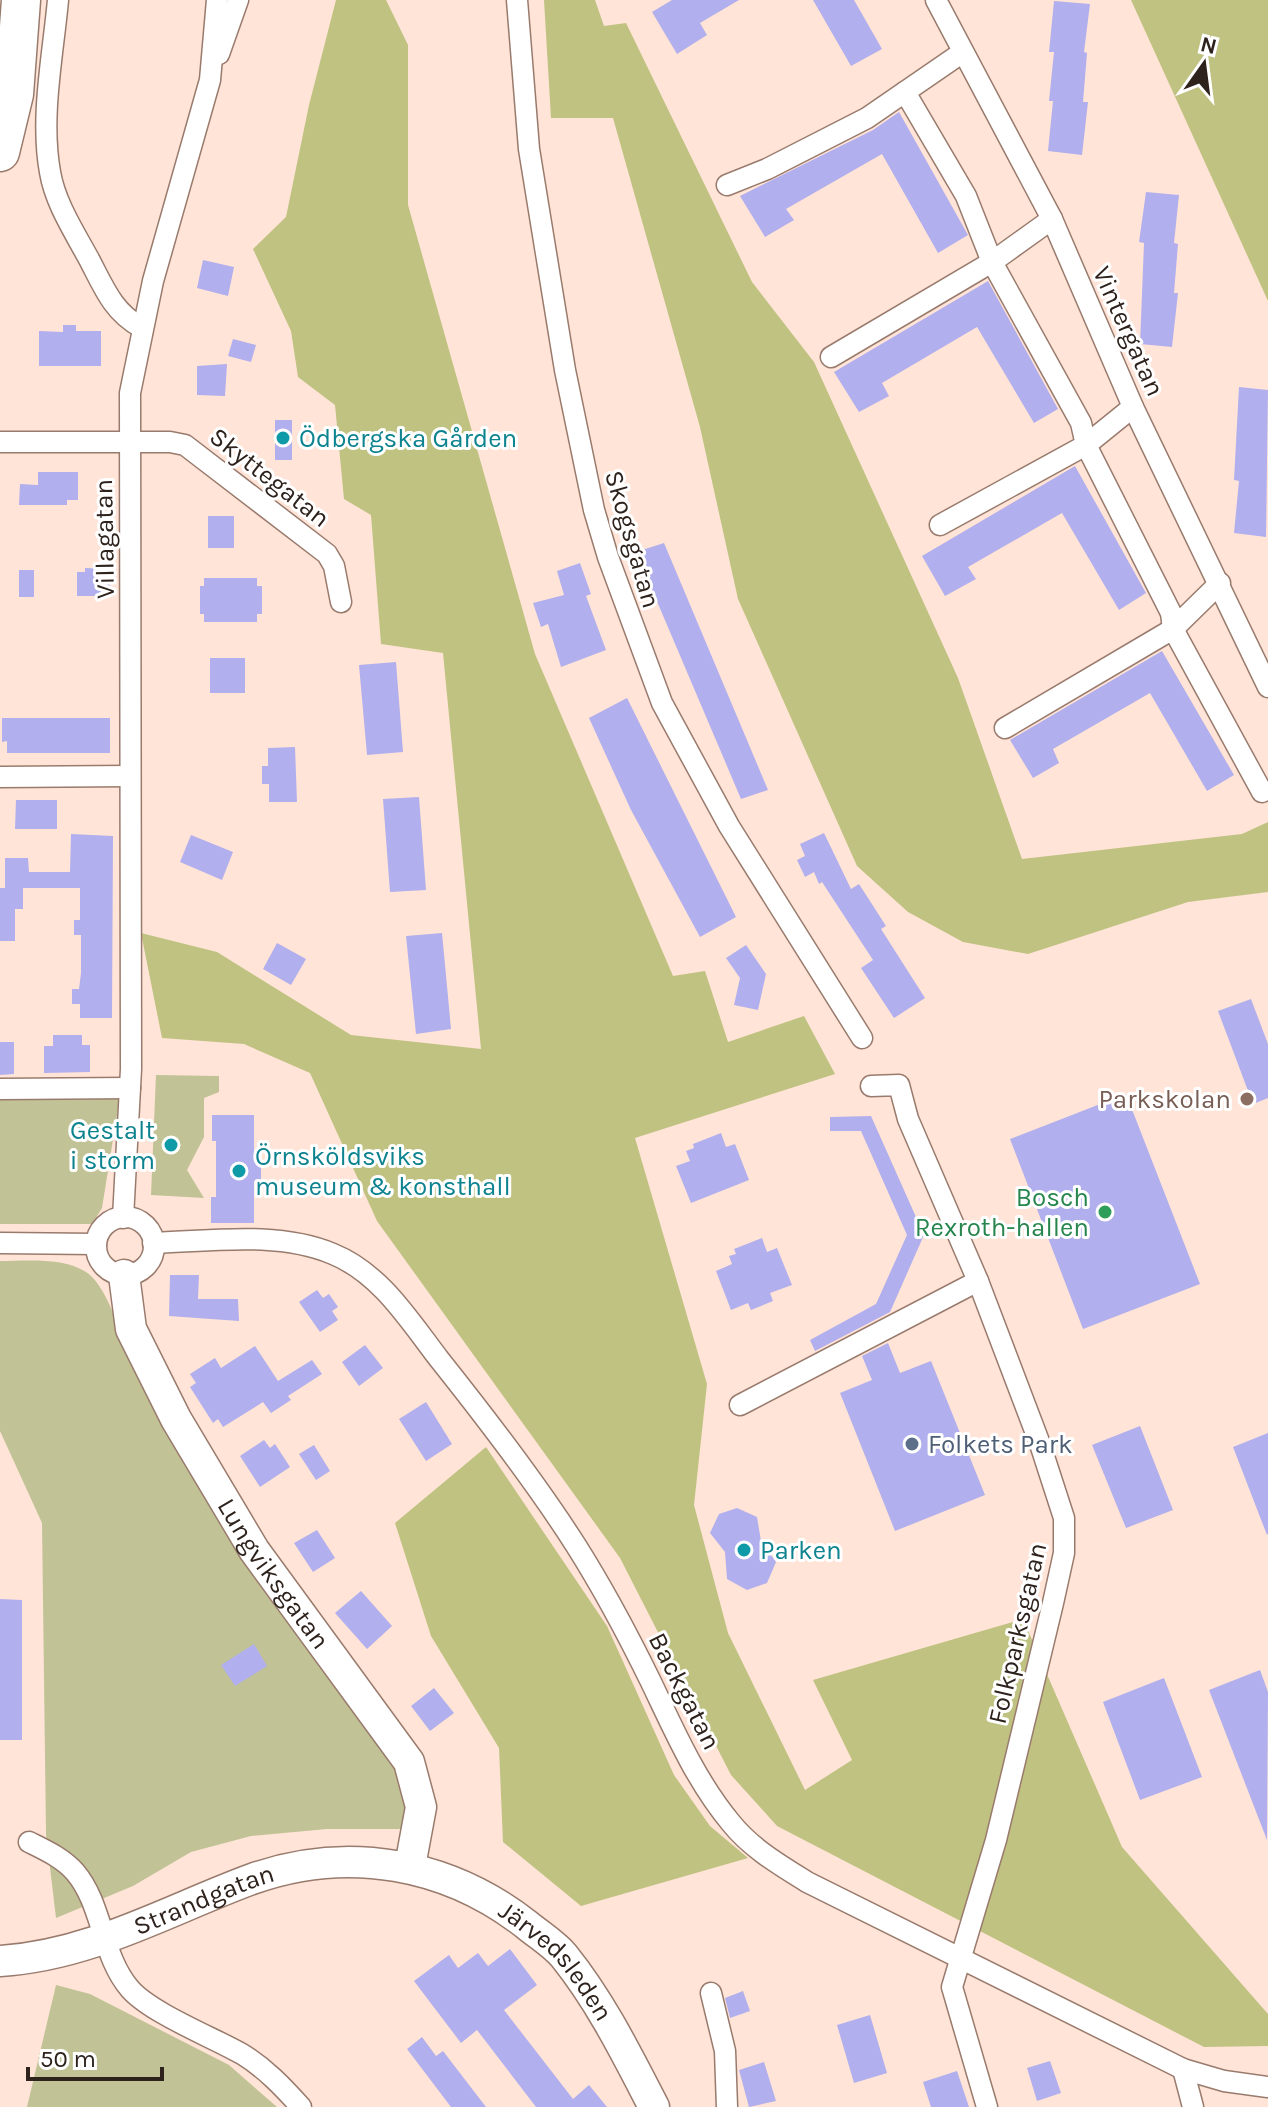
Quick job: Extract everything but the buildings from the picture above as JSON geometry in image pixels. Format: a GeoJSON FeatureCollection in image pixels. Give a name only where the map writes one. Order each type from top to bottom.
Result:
{"type":"FeatureCollection","features":[{"type":"Feature","properties":{"kind":"highway"},"geometry":{"type":"LineString","coordinates":[[0,152],[14,94],[21,0]]}},
{"type":"Feature","properties":{"kind":"main road","name":"Lungviksgatan"},"geometry":{"type":"LineString","coordinates":[[124,1275],[131,1329],[176,1419],[254,1550],[409,1762],[421,1807],[410,1866]]}},
{"type":"Feature","properties":{"kind":"main road","name":"Strandgatan"},"geometry":{"type":"LineString","coordinates":[[0,1961],[32,1959],[103,1942],[254,1879],[290,1869],[363,1862],[410,1866]]}},
{"type":"Feature","properties":{"kind":"main road","name":"Järvedsleden"},"geometry":{"type":"LineString","coordinates":[[410,1866],[462,1883],[511,1913],[562,1954],[604,2013],[654,2107]]}},
{"type":"Feature","properties":{"kind":"street"},"geometry":{"type":"LineString","coordinates":[[58,0],[47,135],[50,173],[62,208],[106,293],[123,318],[141,327]]}},
{"type":"Feature","properties":{"kind":"street","name":"Villagatan"},"geometry":{"type":"LineString","coordinates":[[123,1218],[130,1088],[130,393],[141,327],[210,80],[217,0]]}},
{"type":"Feature","properties":{"kind":"street"},"geometry":{"type":"LineString","coordinates":[[210,80],[238,0]]}},
{"type":"Feature","properties":{"kind":"street","name":"Skogsgatan"},"geometry":{"type":"LineString","coordinates":[[517,0],[529,149],[565,370],[594,510],[612,571],[662,703],[729,826],[862,1038]]}},
{"type":"Feature","properties":{"kind":"street","name":"Vintergatan"},"geometry":{"type":"LineString","coordinates":[[936,0],[1052,219],[1133,407],[1268,687]]}},
{"type":"Feature","properties":{"kind":"street"},"geometry":{"type":"LineString","coordinates":[[727,185],[767,169],[867,118],[963,52]]}},
{"type":"Feature","properties":{"kind":"street"},"geometry":{"type":"LineString","coordinates":[[905,92],[966,196],[992,262],[1081,423],[1086,445],[1171,613],[1173,629],[1262,792]]}},
{"type":"Feature","properties":{"kind":"street"},"geometry":{"type":"LineString","coordinates":[[831,357],[992,262],[1052,219]]}},
{"type":"Feature","properties":{"kind":"street"},"geometry":{"type":"LineString","coordinates":[[940,525],[1086,445],[1133,407]]}},
{"type":"Feature","properties":{"kind":"street","name":"Skyttegatan"},"geometry":{"type":"LineString","coordinates":[[0,442],[170,442],[195,451],[327,554],[334,566],[341,602]]}},
{"type":"Feature","properties":{"kind":"street"},"geometry":{"type":"LineString","coordinates":[[1005,728],[1173,629],[1220,583]]}},
{"type":"Feature","properties":{"kind":"street"},"geometry":{"type":"LineString","coordinates":[[0,777],[130,776]]}},
{"type":"Feature","properties":{"kind":"street","name":"Folkparksgatan"},"geometry":{"type":"LineString","coordinates":[[871,1086],[899,1085],[908,1119],[978,1281],[1050,1469],[1064,1518],[1066,1537],[996,1840],[952,1987],[987,2107]]}},
{"type":"Feature","properties":{"kind":"street"},"geometry":{"type":"LineString","coordinates":[[0,1089],[130,1088]]}},
{"type":"Feature","properties":{"kind":"street"},"geometry":{"type":"LineString","coordinates":[[123,1218],[146,1227],[153,1243],[149,1262],[142,1269],[124,1275],[115,1274],[100,1262],[96,1244],[107,1223],[123,1218]]}},
{"type":"Feature","properties":{"kind":"street","name":"Backgatan"},"geometry":{"type":"LineString","coordinates":[[153,1243],[262,1241],[301,1245],[332,1253],[360,1268],[399,1307],[483,1414],[574,1543],[631,1642],[690,1763],[730,1823],[756,1848],[807,1882],[1183,2069],[1224,2081],[1268,2087]]}},
{"type":"Feature","properties":{"kind":"street"},"geometry":{"type":"LineString","coordinates":[[0,1243],[96,1244]]}},
{"type":"Feature","properties":{"kind":"street"},"geometry":{"type":"LineString","coordinates":[[740,1405],[978,1281]]}},
{"type":"Feature","properties":{"kind":"street"},"geometry":{"type":"LineString","coordinates":[[29,1842],[56,1856],[76,1873],[88,1895],[103,1942],[129,1988],[244,2055],[269,2073],[301,2107]]}},
{"type":"Feature","properties":{"kind":"street"},"geometry":{"type":"LineString","coordinates":[[711,1993],[725,2051],[727,2107]]}},
{"type":"Feature","properties":{"kind":"street"},"geometry":{"type":"LineString","coordinates":[[1183,2069],[1193,2107]]}},
{"type":"Feature","properties":{"kind":"green space"},"geometry":{"type":"Polygon","coordinates":[[[336,0],[386,0],[408,45],[408,205],[535,654],[673,976],[705,971],[728,1042],[804,1016],[835,1074],[635,1138],[707,1384],[694,1505],[728,1633],[805,1790],[852,1760],[813,1680],[1023,1619],[1122,1847],[1268,2014],[1268,2046],[1204,2047],[777,1826],[731,1775],[620,1558],[377,1221],[310,1073],[244,1044],[162,1038],[141,933],[217,952],[351,1035],[481,1049],[443,653],[381,644],[371,515],[344,499],[335,405],[298,377],[291,331],[253,249],[286,217],[309,105],[336,0]]]}},
{"type":"Feature","properties":{"kind":"green space"},"geometry":{"type":"Polygon","coordinates":[[[544,0],[595,0],[604,26],[626,23],[752,282],[814,362],[958,678],[1022,859],[1242,834],[1268,822],[1268,892],[1188,902],[1028,954],[963,942],[908,912],[857,866],[738,599],[700,427],[613,118],[551,118],[544,0]]]}},
{"type":"Feature","properties":{"kind":"green space"},"geometry":{"type":"Polygon","coordinates":[[[1131,0],[1268,0],[1268,301],[1131,0]]]}},
{"type":"Feature","properties":{"kind":"green space"},"geometry":{"type":"Polygon","coordinates":[[[156,1075],[219,1076],[219,1092],[204,1098],[204,1137],[187,1170],[204,1198],[151,1195],[156,1075]]]}},
{"type":"Feature","properties":{"kind":"green space"},"geometry":{"type":"Polygon","coordinates":[[[120,1096],[102,1208],[92,1224],[0,1224],[0,1097],[120,1096]]]}},
{"type":"Feature","properties":{"kind":"green space"},"geometry":{"type":"Polygon","coordinates":[[[0,1261],[67,1264],[86,1272],[98,1283],[121,1331],[403,1764],[413,1829],[327,1829],[251,1836],[191,1852],[133,1886],[56,1918],[46,1834],[42,1523],[0,1431],[0,1261]]]}},
{"type":"Feature","properties":{"kind":"green space"},"geometry":{"type":"Polygon","coordinates":[[[486,1447],[607,1626],[674,1775],[710,1826],[748,1858],[581,1906],[503,1842],[499,1748],[431,1636],[395,1523],[486,1447]]]}},
{"type":"Feature","properties":{"kind":"green space"},"geometry":{"type":"Polygon","coordinates":[[[56,1985],[90,1994],[229,2065],[277,2107],[27,2107],[56,1985]]]}},
{"type":"Feature","properties":{"kind":"place","name":"Ödbergska Gården"},"geometry":{"type":"Point","coordinates":[283,438]}},
{"type":"Feature","properties":{"kind":"place","name":"Parkskolan"},"geometry":{"type":"Point","coordinates":[1247,1099]}},
{"type":"Feature","properties":{"kind":"place","name":"Gestalt i storm"},"geometry":{"type":"Point","coordinates":[171,1145]}},
{"type":"Feature","properties":{"kind":"place","name":"Örnsköldsviks museum & konsthall"},"geometry":{"type":"Point","coordinates":[239,1171]}},
{"type":"Feature","properties":{"kind":"place","name":"Bosch Rexroth-hallen"},"geometry":{"type":"Point","coordinates":[1105,1212]}},
{"type":"Feature","properties":{"kind":"place","name":"Folkets Park"},"geometry":{"type":"Point","coordinates":[912,1444]}},
{"type":"Feature","properties":{"kind":"place","name":"Parken"},"geometry":{"type":"Point","coordinates":[744,1550]}}]}
